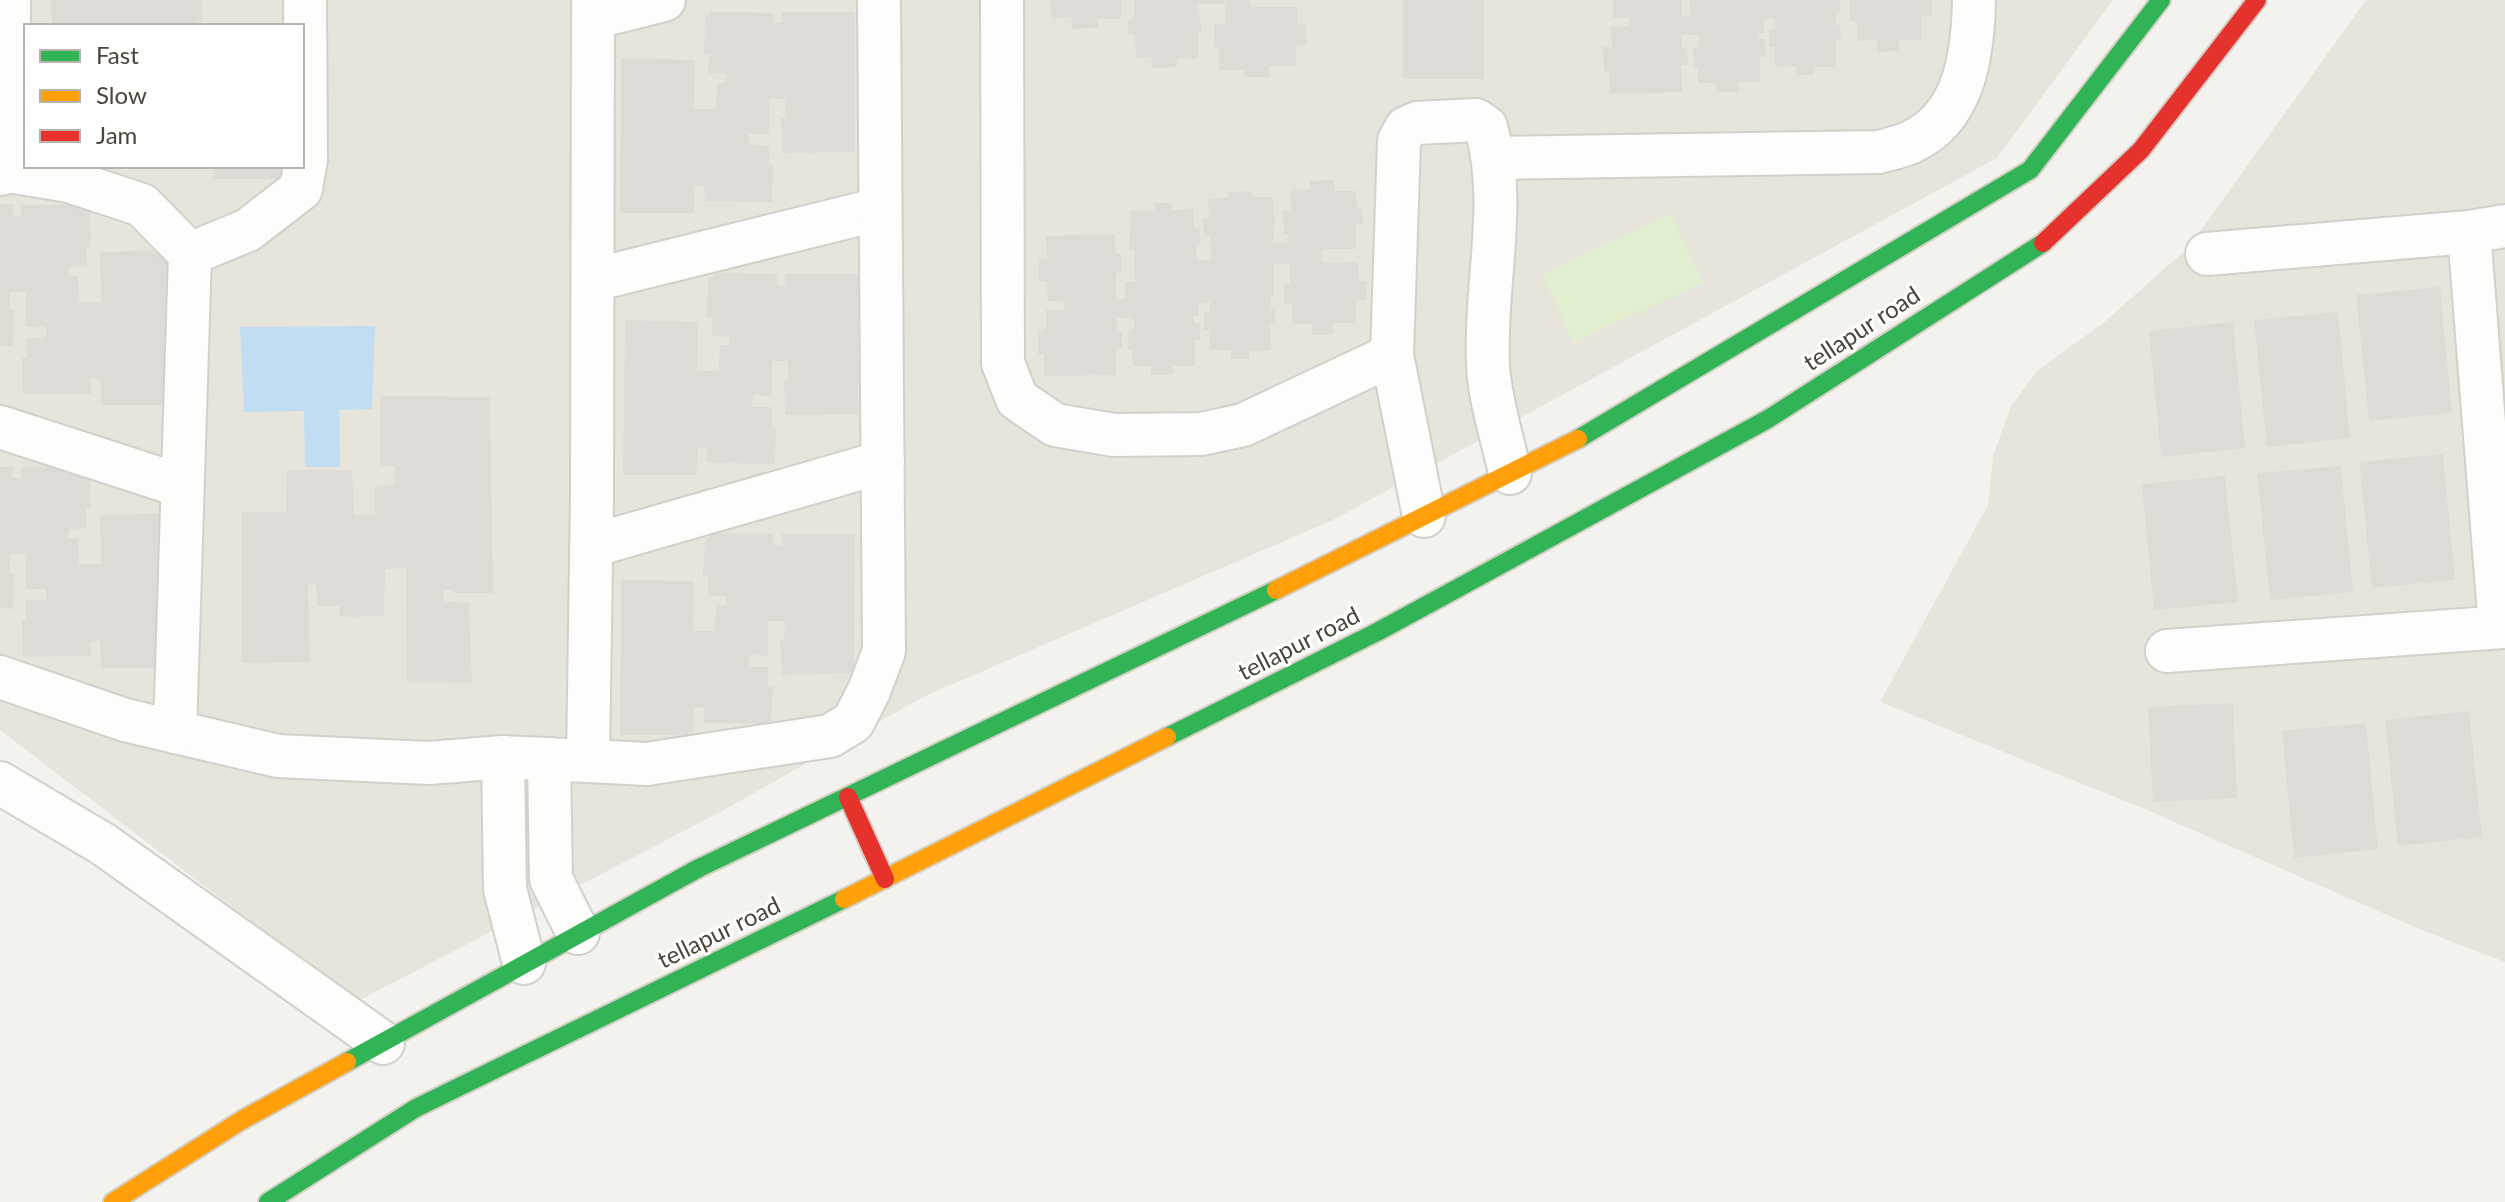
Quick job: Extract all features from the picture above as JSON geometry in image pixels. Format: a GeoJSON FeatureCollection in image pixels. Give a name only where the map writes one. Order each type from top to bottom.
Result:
{"type":"FeatureCollection","features":[{"type":"Feature","properties":{"kind":"street"},"geometry":{"type":"LineString","coordinates":[[9,0],[5,173],[69,181],[142,205],[190,254],[175,732]]}},
{"type":"Feature","properties":{"kind":"street"},"geometry":{"type":"LineString","coordinates":[[578,933],[551,879],[568,760],[591,546],[593,9],[664,0]]}},
{"type":"Feature","properties":{"kind":"street"},"geometry":{"type":"LineString","coordinates":[[0,677],[125,720],[278,756],[429,763],[503,757],[647,764],[830,736],[853,722],[884,651],[879,0]]}},
{"type":"Feature","properties":{"kind":"street"},"geometry":{"type":"LineString","coordinates":[[1002,0],[1003,363],[1017,399],[1055,425],[1114,435],[1201,434],[1243,425],[1392,355]]}},
{"type":"Feature","properties":{"kind":"street"},"geometry":{"type":"LineString","coordinates":[[1493,158],[1879,152],[1911,143],[1944,118],[1964,81],[1973,28],[1974,0]]}},
{"type":"Feature","properties":{"kind":"street"},"geometry":{"type":"LineString","coordinates":[[113,1202],[242,1120],[699,868],[1165,645],[1583,436],[2030,170],[2161,0]]}},
{"type":"Feature","properties":{"kind":"street","name":"tellapur road"},"geometry":{"type":"LineString","coordinates":[[268,1202],[416,1108],[885,879],[1379,631],[1768,419],[2050,239],[2141,150],[2257,0]]}},
{"type":"Feature","properties":{"kind":"street"},"geometry":{"type":"LineString","coordinates":[[295,4],[296,24]]}},
{"type":"Feature","properties":{"kind":"street"},"geometry":{"type":"LineString","coordinates":[[1424,516],[1392,355],[1399,141],[1406,128],[1417,123],[1476,120],[1486,127],[1493,158],[1495,231],[1488,366],[1510,473]]}},
{"type":"Feature","properties":{"kind":"street"},"geometry":{"type":"LineString","coordinates":[[190,254],[248,230],[301,189],[306,159],[304,131]]}},
{"type":"Feature","properties":{"kind":"street"},"geometry":{"type":"LineString","coordinates":[[593,280],[880,209]]}},
{"type":"Feature","properties":{"kind":"street"},"geometry":{"type":"LineString","coordinates":[[2167,651],[2502,627],[2487,229],[2207,254]]}},
{"type":"Feature","properties":{"kind":"street"},"geometry":{"type":"LineString","coordinates":[[0,427],[182,486]]}},
{"type":"Feature","properties":{"kind":"street"},"geometry":{"type":"LineString","coordinates":[[591,546],[883,462]]}},
{"type":"Feature","properties":{"kind":"street"},"geometry":{"type":"LineString","coordinates":[[503,757],[505,889],[524,963]]}},
{"type":"Feature","properties":{"kind":"street"},"geometry":{"type":"LineString","coordinates":[[0,783],[103,844],[383,1043]]}},
{"type":"Feature","properties":{"kind":"street"},"geometry":{"type":"LineString","coordinates":[[848,797],[885,879]]}},
{"type":"Feature","properties":{"kind":"shaded area"},"geometry":{"type":"Polygon","coordinates":[[[0,0],[2113,0],[1997,158],[1333,520],[925,696],[724,810],[356,1002],[0,730],[0,0]]]}},
{"type":"Feature","properties":{"kind":"shaded area"},"geometry":{"type":"Polygon","coordinates":[[[2366,0],[2505,0],[2505,962],[2424,931],[2140,807],[1880,702],[1988,505],[1993,456],[2011,406],[2038,370],[2102,324],[2189,247],[2366,0]]]}},
{"type":"Feature","properties":{"kind":"green space"},"geometry":{"type":"Polygon","coordinates":[[[1671,213],[1703,282],[1574,343],[1542,275],[1671,213]]]}},
{"type":"Feature","properties":{"kind":"water"},"geometry":{"type":"Polygon","coordinates":[[[375,326],[372,409],[339,410],[340,467],[305,467],[304,411],[244,412],[240,327],[375,326]]]}},
{"type":"Feature","properties":{"kind":"building"},"geometry":{"type":"Polygon","coordinates":[[[51,0],[202,0],[203,21],[198,21],[198,24],[52,24],[51,0]]]}},
{"type":"Feature","properties":{"kind":"building"},"geometry":{"type":"Polygon","coordinates":[[[1050,0],[1121,0],[1121,19],[1098,19],[1098,28],[1072,29],[1072,17],[1051,18],[1050,0]]]}},
{"type":"Feature","properties":{"kind":"building"},"geometry":{"type":"Polygon","coordinates":[[[1134,0],[1251,0],[1252,7],[1297,7],[1297,24],[1306,24],[1307,45],[1296,46],[1296,66],[1269,66],[1269,77],[1244,77],[1244,70],[1219,70],[1219,47],[1214,48],[1214,24],[1225,24],[1225,4],[1198,4],[1202,31],[1198,32],[1198,58],[1177,59],[1177,67],[1152,68],[1152,57],[1136,58],[1135,34],[1128,35],[1128,21],[1134,18],[1134,0]]]}},
{"type":"Feature","properties":{"kind":"building"},"geometry":{"type":"Polygon","coordinates":[[[1403,0],[1484,0],[1484,79],[1403,79],[1403,0]]]}},
{"type":"Feature","properties":{"kind":"building"},"geometry":{"type":"Polygon","coordinates":[[[1613,0],[1682,0],[1682,16],[1690,15],[1690,0],[1840,0],[1836,25],[1840,25],[1841,40],[1836,40],[1836,67],[1815,67],[1814,75],[1797,75],[1796,66],[1775,67],[1775,47],[1769,47],[1769,29],[1776,29],[1775,19],[1764,19],[1764,33],[1759,33],[1759,39],[1765,39],[1766,57],[1760,57],[1760,82],[1738,82],[1739,92],[1716,92],[1716,83],[1698,83],[1693,47],[1699,47],[1699,35],[1682,35],[1682,48],[1687,47],[1688,65],[1681,65],[1682,92],[1610,94],[1609,71],[1604,71],[1603,47],[1612,47],[1611,27],[1629,26],[1629,18],[1613,18],[1613,0]]]}},
{"type":"Feature","properties":{"kind":"building"},"geometry":{"type":"Polygon","coordinates":[[[1850,0],[1932,0],[1932,16],[1921,16],[1921,40],[1899,40],[1899,51],[1877,52],[1877,40],[1857,41],[1857,21],[1850,21],[1850,0]]]}},
{"type":"Feature","properties":{"kind":"building"},"geometry":{"type":"Polygon","coordinates":[[[710,12],[773,13],[774,23],[782,23],[782,12],[855,12],[855,152],[782,153],[781,118],[785,118],[785,99],[769,99],[769,134],[749,134],[749,145],[769,146],[769,165],[773,165],[772,202],[705,201],[704,186],[694,186],[694,213],[620,213],[621,58],[695,60],[694,109],[716,109],[717,83],[727,83],[726,74],[708,73],[709,55],[704,55],[705,16],[710,12]]]}},
{"type":"Feature","properties":{"kind":"building"},"geometry":{"type":"Polygon","coordinates":[[[213,168],[287,168],[287,179],[213,179],[213,168]]]}},
{"type":"Feature","properties":{"kind":"building"},"geometry":{"type":"Polygon","coordinates":[[[1334,180],[1335,191],[1356,191],[1357,209],[1363,209],[1363,224],[1356,224],[1356,249],[1323,249],[1323,263],[1358,262],[1359,282],[1366,281],[1367,300],[1356,300],[1356,323],[1333,323],[1333,335],[1312,335],[1312,324],[1292,324],[1292,304],[1284,304],[1284,283],[1290,283],[1290,264],[1274,264],[1271,309],[1275,309],[1275,323],[1270,323],[1271,350],[1249,351],[1249,359],[1231,359],[1231,350],[1210,350],[1209,330],[1204,330],[1204,312],[1210,312],[1210,302],[1198,303],[1199,316],[1194,316],[1194,323],[1200,323],[1200,340],[1195,340],[1195,366],[1173,366],[1173,375],[1151,375],[1151,366],[1133,366],[1132,350],[1128,350],[1128,330],[1134,330],[1134,318],[1117,318],[1117,331],[1122,331],[1122,349],[1116,349],[1116,375],[1044,376],[1044,354],[1038,354],[1038,330],[1046,330],[1046,310],[1064,310],[1063,301],[1048,301],[1047,281],[1039,281],[1039,259],[1047,259],[1046,236],[1115,234],[1116,254],[1121,254],[1121,272],[1116,274],[1116,299],[1125,299],[1125,282],[1135,282],[1134,249],[1129,249],[1131,211],[1154,210],[1153,203],[1172,203],[1172,210],[1193,209],[1194,228],[1200,227],[1197,260],[1211,260],[1210,236],[1204,236],[1203,219],[1209,218],[1208,199],[1229,198],[1228,192],[1251,191],[1252,197],[1273,197],[1273,216],[1276,215],[1273,243],[1288,242],[1288,234],[1284,234],[1283,211],[1291,210],[1290,190],[1310,189],[1310,181],[1334,180]]]}},
{"type":"Feature","properties":{"kind":"building"},"geometry":{"type":"Polygon","coordinates":[[[0,204],[13,204],[13,216],[21,216],[21,205],[85,204],[90,208],[91,247],[86,247],[87,266],[69,267],[68,275],[78,276],[79,302],[101,302],[100,252],[173,250],[175,405],[102,405],[100,379],[91,378],[91,394],[23,394],[22,358],[27,358],[26,338],[46,338],[46,326],[26,327],[26,292],[10,292],[10,310],[14,311],[13,346],[0,346],[0,204]]]}},
{"type":"Feature","properties":{"kind":"building"},"geometry":{"type":"Polygon","coordinates":[[[713,273],[777,274],[777,285],[785,285],[785,274],[858,274],[858,414],[785,415],[784,380],[788,380],[788,361],[772,361],[772,396],[753,395],[752,407],[772,407],[772,427],[776,428],[775,464],[707,463],[707,448],[698,448],[696,475],[623,475],[625,320],[698,322],[697,371],[719,371],[720,345],[729,345],[729,337],[712,336],[712,317],[707,317],[708,278],[713,278],[713,273]]]}},
{"type":"Feature","properties":{"kind":"building"},"geometry":{"type":"Polygon","coordinates":[[[2440,287],[2452,413],[2369,421],[2356,295],[2440,287]]]}},
{"type":"Feature","properties":{"kind":"building"},"geometry":{"type":"Polygon","coordinates":[[[2338,312],[2350,438],[2267,447],[2254,320],[2338,312]]]}},
{"type":"Feature","properties":{"kind":"building"},"geometry":{"type":"Polygon","coordinates":[[[2233,322],[2245,448],[2161,457],[2149,331],[2233,322]]]}},
{"type":"Feature","properties":{"kind":"building"},"geometry":{"type":"Polygon","coordinates":[[[380,396],[490,397],[493,593],[443,590],[444,601],[469,603],[472,683],[407,682],[406,568],[385,569],[384,616],[340,617],[339,606],[317,606],[316,585],[308,585],[310,662],[242,663],[242,512],[286,512],[287,470],[352,470],[354,515],[375,514],[375,486],[394,485],[395,466],[380,465],[380,396]]]}},
{"type":"Feature","properties":{"kind":"building"},"geometry":{"type":"Polygon","coordinates":[[[2443,454],[2455,580],[2372,588],[2359,462],[2443,454]]]}},
{"type":"Feature","properties":{"kind":"building"},"geometry":{"type":"Polygon","coordinates":[[[85,466],[89,470],[91,509],[86,509],[86,528],[69,529],[68,538],[78,538],[79,564],[101,564],[100,515],[173,513],[175,668],[101,668],[100,641],[91,641],[91,656],[23,657],[22,621],[26,620],[26,600],[46,600],[46,589],[26,589],[26,554],[10,554],[10,573],[14,574],[13,609],[0,608],[0,467],[13,467],[12,478],[21,478],[21,467],[85,466]]]}},
{"type":"Feature","properties":{"kind":"building"},"geometry":{"type":"Polygon","coordinates":[[[2341,466],[2353,592],[2270,600],[2257,473],[2341,466]]]}},
{"type":"Feature","properties":{"kind":"building"},"geometry":{"type":"Polygon","coordinates":[[[2225,476],[2238,602],[2154,610],[2142,484],[2225,476]]]}},
{"type":"Feature","properties":{"kind":"building"},"geometry":{"type":"Polygon","coordinates":[[[709,533],[773,534],[773,545],[781,545],[782,534],[855,534],[854,673],[782,675],[780,640],[784,639],[785,621],[768,621],[768,656],[749,655],[749,667],[768,667],[768,687],[773,687],[771,724],[704,723],[704,707],[694,708],[693,735],[620,735],[621,580],[694,581],[693,631],[715,631],[716,605],[726,605],[726,596],[708,595],[708,577],[703,576],[705,538],[709,538],[709,533]]]}},
{"type":"Feature","properties":{"kind":"building"},"geometry":{"type":"Polygon","coordinates":[[[2233,703],[2237,798],[2153,802],[2148,707],[2233,703]]]}},
{"type":"Feature","properties":{"kind":"building"},"geometry":{"type":"Polygon","coordinates":[[[2469,711],[2482,837],[2398,846],[2385,720],[2469,711]]]}},
{"type":"Feature","properties":{"kind":"building"},"geometry":{"type":"Polygon","coordinates":[[[2366,723],[2378,849],[2294,858],[2282,731],[2366,723]]]}},
{"type":"Feature","properties":{"kind":"traffic: fast"},"geometry":{"type":"LineString","coordinates":[[1578,439],[2030,170],[2161,0]]}},
{"type":"Feature","properties":{"kind":"traffic: fast"},"geometry":{"type":"LineString","coordinates":[[1167,737],[1379,631],[1768,419],[2043,243]]}},
{"type":"Feature","properties":{"kind":"traffic: fast"},"geometry":{"type":"LineString","coordinates":[[347,1062],[699,868],[1276,590]]}},
{"type":"Feature","properties":{"kind":"traffic: fast"},"geometry":{"type":"LineString","coordinates":[[268,1202],[416,1108],[844,899]]}},
{"type":"Feature","properties":{"kind":"traffic: slow"},"geometry":{"type":"LineString","coordinates":[[1276,590],[1578,439]]}},
{"type":"Feature","properties":{"kind":"traffic: slow"},"geometry":{"type":"LineString","coordinates":[[844,899],[1167,737]]}},
{"type":"Feature","properties":{"kind":"traffic: slow"},"geometry":{"type":"LineString","coordinates":[[113,1202],[242,1120],[347,1062]]}},
{"type":"Feature","properties":{"kind":"traffic: jam"},"geometry":{"type":"LineString","coordinates":[[2043,243],[2141,150],[2257,0]]}},
{"type":"Feature","properties":{"kind":"traffic: jam"},"geometry":{"type":"LineString","coordinates":[[848,797],[885,879]]}}]}
